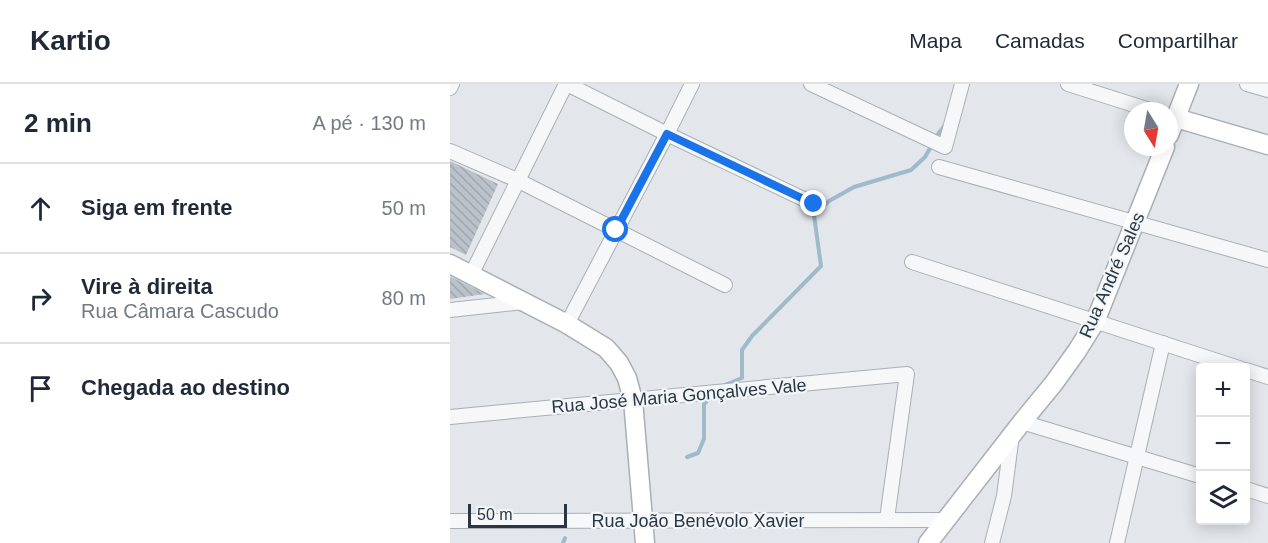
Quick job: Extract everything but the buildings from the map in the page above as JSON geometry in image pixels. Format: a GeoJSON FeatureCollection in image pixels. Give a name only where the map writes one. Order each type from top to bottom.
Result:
{"type":"FeatureCollection","features":[{"type":"Feature","properties":{"kind":"street"},"geometry":{"type":"LineString","coordinates":[[471,274],[566,84],[814,204]]}},
{"type":"Feature","properties":{"kind":"street"},"geometry":{"type":"LineString","coordinates":[[567,324],[692,84]]}},
{"type":"Feature","properties":{"kind":"street"},"geometry":{"type":"LineString","coordinates":[[811,84],[945,147],[962,84]]}},
{"type":"Feature","properties":{"kind":"street"},"geometry":{"type":"LineString","coordinates":[[1068,84],[1103,89],[1133,102]]}},
{"type":"Feature","properties":{"kind":"street"},"geometry":{"type":"LineString","coordinates":[[1178,108],[1189,84]]}},
{"type":"Feature","properties":{"kind":"street"},"geometry":{"type":"LineString","coordinates":[[1247,84],[1268,90]]}},
{"type":"Feature","properties":{"kind":"street"},"geometry":{"type":"LineString","coordinates":[[1178,125],[1268,145]]}},
{"type":"Feature","properties":{"kind":"street"},"geometry":{"type":"LineString","coordinates":[[450,151],[517,180],[725,285]]}},
{"type":"Feature","properties":{"kind":"street","name":"Rua André Sales"},"geometry":{"type":"LineString","coordinates":[[928,543],[1054,383],[1095,322],[1162,156]]}},
{"type":"Feature","properties":{"kind":"street"},"geometry":{"type":"LineString","coordinates":[[939,167],[1268,260]]}},
{"type":"Feature","properties":{"kind":"street"},"geometry":{"type":"LineString","coordinates":[[912,262],[1224,363]]}},
{"type":"Feature","properties":{"kind":"street"},"geometry":{"type":"LineString","coordinates":[[450,264],[567,324],[606,348],[619,363],[627,378],[633,400],[645,543]]}},
{"type":"Feature","properties":{"kind":"street"},"geometry":{"type":"LineString","coordinates":[[450,310],[524,302]]}},
{"type":"Feature","properties":{"kind":"street"},"geometry":{"type":"LineString","coordinates":[[1116,543],[1138,458],[1163,343]]}},
{"type":"Feature","properties":{"kind":"street"},"geometry":{"type":"LineString","coordinates":[[1250,372],[1268,377]]}},
{"type":"Feature","properties":{"kind":"street","name":"Rua José Maria Gonçalves Vale"},"geometry":{"type":"LineString","coordinates":[[450,417],[907,374],[887,519]]}},
{"type":"Feature","properties":{"kind":"street"},"geometry":{"type":"LineString","coordinates":[[992,543],[1017,428],[1196,475]]}},
{"type":"Feature","properties":{"kind":"street"},"geometry":{"type":"LineString","coordinates":[[1250,491],[1268,496]]}},
{"type":"Feature","properties":{"kind":"street","name":"Rua João Benévolo Xavier"},"geometry":{"type":"LineString","coordinates":[[450,521],[945,520]]}},
{"type":"Feature","properties":{"kind":"waterway"},"geometry":{"type":"LineString","coordinates":[[935,138],[945,125]]}},
{"type":"Feature","properties":{"kind":"waterway"},"geometry":{"type":"LineString","coordinates":[[725,385],[742,378],[742,350],[752,336],[821,266],[814,215],[829,201],[854,187],[911,170],[925,157],[932,145]]}},
{"type":"Feature","properties":{"kind":"waterway"},"geometry":{"type":"LineString","coordinates":[[687,457],[698,453],[704,439],[704,404],[710,398]]}},
{"type":"Feature","properties":{"kind":"waterway"},"geometry":{"type":"LineString","coordinates":[[563,543],[565,538]]}},
{"type":"Feature","properties":{"kind":"route"},"geometry":{"type":"LineString","coordinates":[[616,230],[667,134],[814,204]]}}]}
